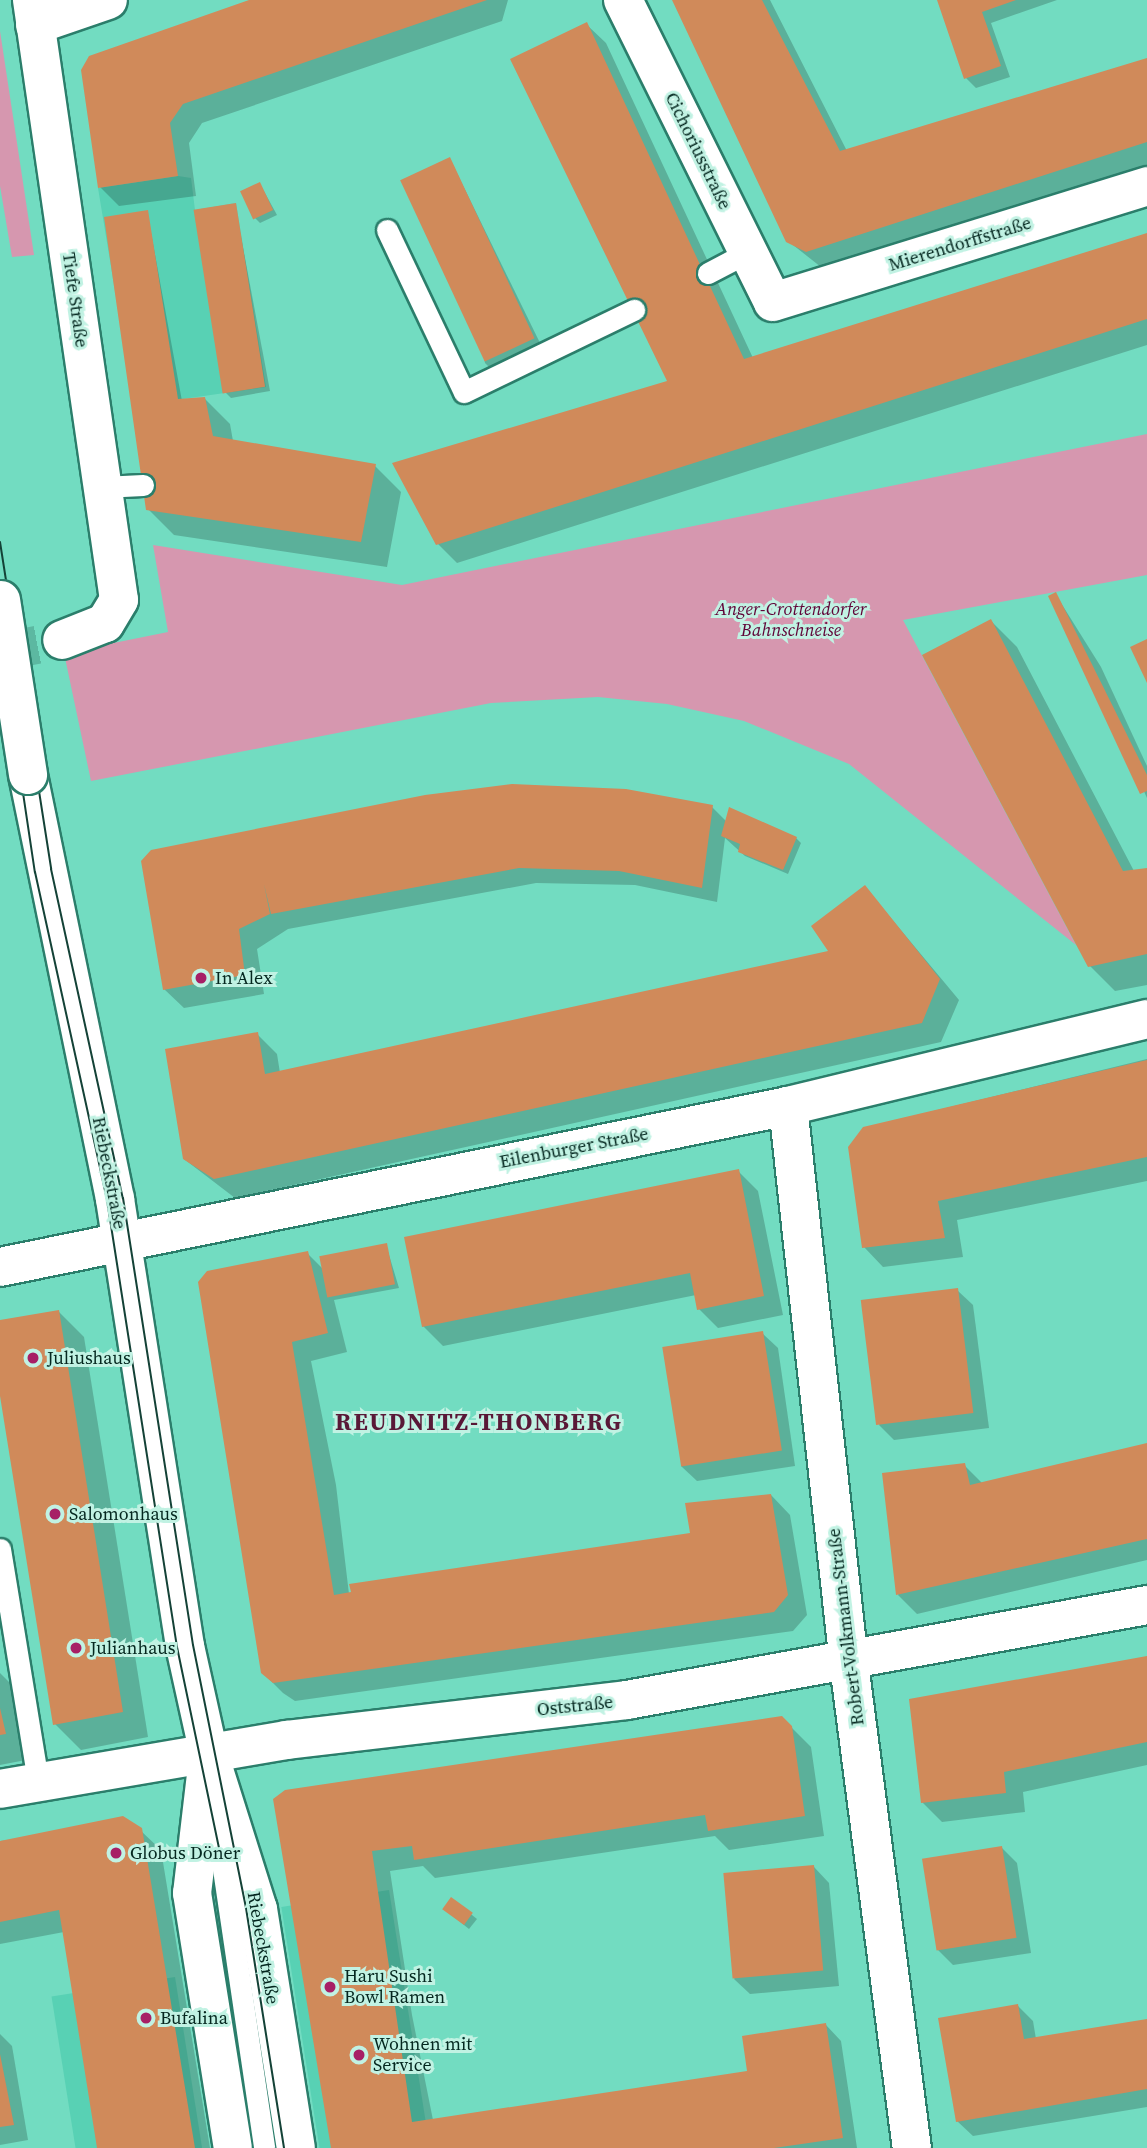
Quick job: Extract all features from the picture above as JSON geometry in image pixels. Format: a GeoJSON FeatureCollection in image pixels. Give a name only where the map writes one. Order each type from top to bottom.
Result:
{"type":"FeatureCollection","features":[{"type":"Feature","properties":{"kind":"street"},"geometry":{"type":"LineString","coordinates":[[33,13],[108,0]]}},
{"type":"Feature","properties":{"kind":"street","name":"Cichoriusstraße"},"geometry":{"type":"LineString","coordinates":[[623,0],[773,302]]}},
{"type":"Feature","properties":{"kind":"street","name":"Tiefe Straße"},"geometry":{"type":"LineString","coordinates":[[33,13],[119,600],[105,623],[62,640]]}},
{"type":"Feature","properties":{"kind":"street","name":"Mierendorffstraße"},"geometry":{"type":"LineString","coordinates":[[773,302],[1147,186]]}},
{"type":"Feature","properties":{"kind":"street","name":"Riebeckstraße"},"geometry":{"type":"LineString","coordinates":[[1,597],[28,775],[121,1238],[185,1646],[209,1754],[258,1909],[296,2148]]}},
{"type":"Feature","properties":{"kind":"street","name":"Eilenburger Straße"},"geometry":{"type":"LineString","coordinates":[[0,1267],[121,1238],[788,1105],[1147,1020]]}},
{"type":"Feature","properties":{"kind":"street","name":"Robert-Volkmann-Straße"},"geometry":{"type":"LineString","coordinates":[[788,1105],[849,1664],[912,2148]]}},
{"type":"Feature","properties":{"kind":"street","name":"Oststraße"},"geometry":{"type":"LineString","coordinates":[[0,1789],[209,1754],[627,1700],[849,1664],[1147,1605]]}},
{"type":"Feature","properties":{"kind":"street","name":"Riebeckstraße"},"geometry":{"type":"LineString","coordinates":[[209,1754],[192,1893],[233,2148]]}},
{"type":"Feature","properties":{"kind":"lane"},"geometry":{"type":"LineString","coordinates":[[387,230],[464,393],[634,310]]}},
{"type":"Feature","properties":{"kind":"lane"},"geometry":{"type":"LineString","coordinates":[[708,273],[748,252]]}},
{"type":"Feature","properties":{"kind":"lane"},"geometry":{"type":"LineString","coordinates":[[102,487],[143,485]]}},
{"type":"Feature","properties":{"kind":"lane"},"geometry":{"type":"LineString","coordinates":[[0,1549],[38,1782]]}},
{"type":"Feature","properties":{"kind":"lane"},"geometry":{"type":"LineString","coordinates":[[209,1754],[264,2148]]}},
{"type":"Feature","properties":{"kind":"shaded area"},"geometry":{"type":"Polygon","coordinates":[[[178,176],[191,178],[195,210],[236,203],[266,387],[134,406],[98,188],[178,176]]]}},
{"type":"Feature","properties":{"kind":"shaded area"},"geometry":{"type":"Polygon","coordinates":[[[389,1890],[430,2148],[320,2148],[281,1907],[389,1890]]]}},
{"type":"Feature","properties":{"kind":"shaded area"},"geometry":{"type":"Polygon","coordinates":[[[175,1977],[202,2148],[76,2148],[52,1997],[175,1977]]]}},
{"type":"Feature","properties":{"kind":"green space"},"geometry":{"type":"Polygon","coordinates":[[[0,31],[34,255],[12,257],[0,186],[0,31]]]}},
{"type":"Feature","properties":{"kind":"green space","name":"Anger-Crottendorfer Bahnschneise"},"geometry":{"type":"Polygon","coordinates":[[[1147,434],[1147,575],[903,620],[1076,945],[849,764],[744,721],[667,704],[598,697],[491,703],[91,781],[64,653],[168,632],[153,545],[402,585],[1147,434]]]}},
{"type":"Feature","properties":{"kind":"building"},"geometry":{"type":"Polygon","coordinates":[[[249,0],[487,0],[183,104],[170,123],[178,176],[98,188],[81,70],[89,56],[249,0]]]}},
{"type":"Feature","properties":{"kind":"building"},"geometry":{"type":"Polygon","coordinates":[[[672,0],[762,0],[840,151],[1147,58],[1147,142],[806,252],[786,242],[672,0]]]}},
{"type":"Feature","properties":{"kind":"building"},"geometry":{"type":"Polygon","coordinates":[[[937,0],[1016,0],[982,12],[1001,66],[964,79],[937,0]]]}},
{"type":"Feature","properties":{"kind":"building"},"geometry":{"type":"Polygon","coordinates":[[[587,22],[744,359],[1147,233],[1147,319],[436,545],[392,463],[667,381],[510,59],[587,22]]]}},
{"type":"Feature","properties":{"kind":"building"},"geometry":{"type":"Polygon","coordinates":[[[450,157],[535,338],[485,362],[400,180],[450,157]]]}},
{"type":"Feature","properties":{"kind":"building"},"geometry":{"type":"Polygon","coordinates":[[[260,182],[273,210],[253,219],[240,191],[260,182]]]}},
{"type":"Feature","properties":{"kind":"building"},"geometry":{"type":"Polygon","coordinates":[[[236,203],[265,387],[223,393],[194,210],[236,203]]]}},
{"type":"Feature","properties":{"kind":"building"},"geometry":{"type":"Polygon","coordinates":[[[148,210],[178,399],[205,397],[213,436],[376,464],[361,542],[146,510],[104,217],[148,210]]]}},
{"type":"Feature","properties":{"kind":"building"},"geometry":{"type":"Polygon","coordinates":[[[1056,592],[1147,775],[1147,791],[1140,794],[1048,596],[1056,592]]]}},
{"type":"Feature","properties":{"kind":"building"},"geometry":{"type":"Polygon","coordinates":[[[991,619],[1123,871],[1147,868],[1147,954],[1088,967],[922,655],[991,619]]]}},
{"type":"Feature","properties":{"kind":"building"},"geometry":{"type":"Polygon","coordinates":[[[1147,639],[1147,683],[1130,647],[1147,639]]]}},
{"type":"Feature","properties":{"kind":"building"},"geometry":{"type":"Polygon","coordinates":[[[512,784],[626,789],[713,805],[702,888],[619,871],[519,868],[271,914],[264,884],[270,914],[239,929],[245,975],[163,990],[141,861],[151,850],[425,795],[512,784]]]}},
{"type":"Feature","properties":{"kind":"building"},"geometry":{"type":"Polygon","coordinates":[[[729,807],[797,837],[783,870],[738,852],[740,844],[721,836],[729,807]]]}},
{"type":"Feature","properties":{"kind":"building"},"geometry":{"type":"Polygon","coordinates":[[[865,885],[940,979],[922,1023],[214,1179],[183,1159],[165,1049],[258,1032],[265,1074],[828,951],[811,926],[865,885]]]}},
{"type":"Feature","properties":{"kind":"building"},"geometry":{"type":"Polygon","coordinates":[[[1147,1060],[1147,1157],[938,1201],[945,1238],[862,1248],[848,1147],[863,1127],[1147,1060]]]}},
{"type":"Feature","properties":{"kind":"building"},"geometry":{"type":"Polygon","coordinates":[[[739,1169],[764,1296],[697,1310],[690,1273],[422,1327],[404,1237],[739,1169]]]}},
{"type":"Feature","properties":{"kind":"building"},"geometry":{"type":"Polygon","coordinates":[[[387,1243],[395,1284],[327,1297],[319,1256],[387,1243]]]}},
{"type":"Feature","properties":{"kind":"building"},"geometry":{"type":"Polygon","coordinates":[[[308,1251],[328,1333],[292,1342],[334,1595],[351,1592],[349,1584],[690,1533],[685,1503],[771,1494],[788,1595],[774,1612],[273,1683],[261,1673],[198,1282],[207,1271],[308,1251]]]}},
{"type":"Feature","properties":{"kind":"building"},"geometry":{"type":"Polygon","coordinates":[[[958,1288],[973,1413],[876,1425],[861,1300],[958,1288]]]}},
{"type":"Feature","properties":{"kind":"building"},"geometry":{"type":"Polygon","coordinates":[[[59,1310],[123,1712],[53,1725],[0,1396],[0,1320],[59,1310]]]}},
{"type":"Feature","properties":{"kind":"building"},"geometry":{"type":"Polygon","coordinates":[[[763,1331],[782,1451],[681,1466],[662,1347],[763,1331]]]}},
{"type":"Feature","properties":{"kind":"building"},"geometry":{"type":"Polygon","coordinates":[[[1147,1443],[1147,1539],[896,1595],[882,1473],[965,1463],[970,1485],[1147,1443]]]}},
{"type":"Feature","properties":{"kind":"building"},"geometry":{"type":"Polygon","coordinates":[[[1147,1656],[1147,1742],[1004,1772],[1006,1793],[921,1803],[909,1699],[1147,1656]]]}},
{"type":"Feature","properties":{"kind":"building"},"geometry":{"type":"Polygon","coordinates":[[[0,1708],[6,1734],[0,1735],[0,1708]]]}},
{"type":"Feature","properties":{"kind":"building"},"geometry":{"type":"Polygon","coordinates":[[[782,1716],[792,1726],[805,1816],[708,1831],[705,1815],[414,1860],[412,1846],[372,1851],[412,2122],[747,2071],[742,2036],[826,2023],[843,2138],[774,2148],[331,2148],[273,1799],[285,1790],[782,1716]]]}},
{"type":"Feature","properties":{"kind":"building"},"geometry":{"type":"Polygon","coordinates":[[[123,1816],[142,1828],[195,2148],[97,2148],[59,1910],[0,1922],[0,1841],[123,1816]]]}},
{"type":"Feature","properties":{"kind":"building"},"geometry":{"type":"Polygon","coordinates":[[[1002,1846],[1017,1938],[937,1951],[922,1859],[1002,1846]]]}},
{"type":"Feature","properties":{"kind":"building"},"geometry":{"type":"Polygon","coordinates":[[[814,1865],[823,1971],[733,1979],[723,1873],[814,1865]]]}},
{"type":"Feature","properties":{"kind":"building"},"geometry":{"type":"Polygon","coordinates":[[[451,1897],[473,1913],[464,1925],[442,1909],[451,1897]]]}},
{"type":"Feature","properties":{"kind":"building"},"geometry":{"type":"Polygon","coordinates":[[[1018,2004],[1024,2039],[1147,2019],[1147,2089],[956,2122],[938,2018],[1018,2004]]]}},
{"type":"Feature","properties":{"kind":"building"},"geometry":{"type":"Polygon","coordinates":[[[0,2054],[14,2125],[0,2127],[0,2054]]]}},
{"type":"Feature","properties":{"kind":"tunnel"},"geometry":{"type":"LineString","coordinates":[[0,652],[62,640]]}},
{"type":"Feature","properties":{"kind":"tram line"},"geometry":{"type":"LineString","coordinates":[[0,542],[51,869],[123,1198],[193,1645],[246,1908],[284,2148]]}},
{"type":"Feature","properties":{"kind":"tram line"},"geometry":{"type":"LineString","coordinates":[[0,639],[35,872],[107,1200],[177,1647],[221,1858]]}},
{"type":"Feature","properties":{"kind":"place","name":"In Alex"},"geometry":{"type":"Point","coordinates":[201,978]}},
{"type":"Feature","properties":{"kind":"place","name":"Juliushaus"},"geometry":{"type":"Point","coordinates":[33,1358]}},
{"type":"Feature","properties":{"kind":"place","name":"Salomonhaus"},"geometry":{"type":"Point","coordinates":[55,1514]}},
{"type":"Feature","properties":{"kind":"place","name":"Julianhaus"},"geometry":{"type":"Point","coordinates":[76,1648]}},
{"type":"Feature","properties":{"kind":"place","name":"Globus Döner"},"geometry":{"type":"Point","coordinates":[116,1853]}},
{"type":"Feature","properties":{"kind":"place","name":"Haru Sushi Bowl Ramen"},"geometry":{"type":"Point","coordinates":[330,1987]}},
{"type":"Feature","properties":{"kind":"place","name":"Bufalina"},"geometry":{"type":"Point","coordinates":[146,2018]}},
{"type":"Feature","properties":{"kind":"place","name":"Wohnen mit Service"},"geometry":{"type":"Point","coordinates":[359,2055]}},
{"type":"Feature","properties":{"kind":"district","name":"REUDNITZ-THONBERG"},"geometry":{"type":"Point","coordinates":[479,1422]}}]}
